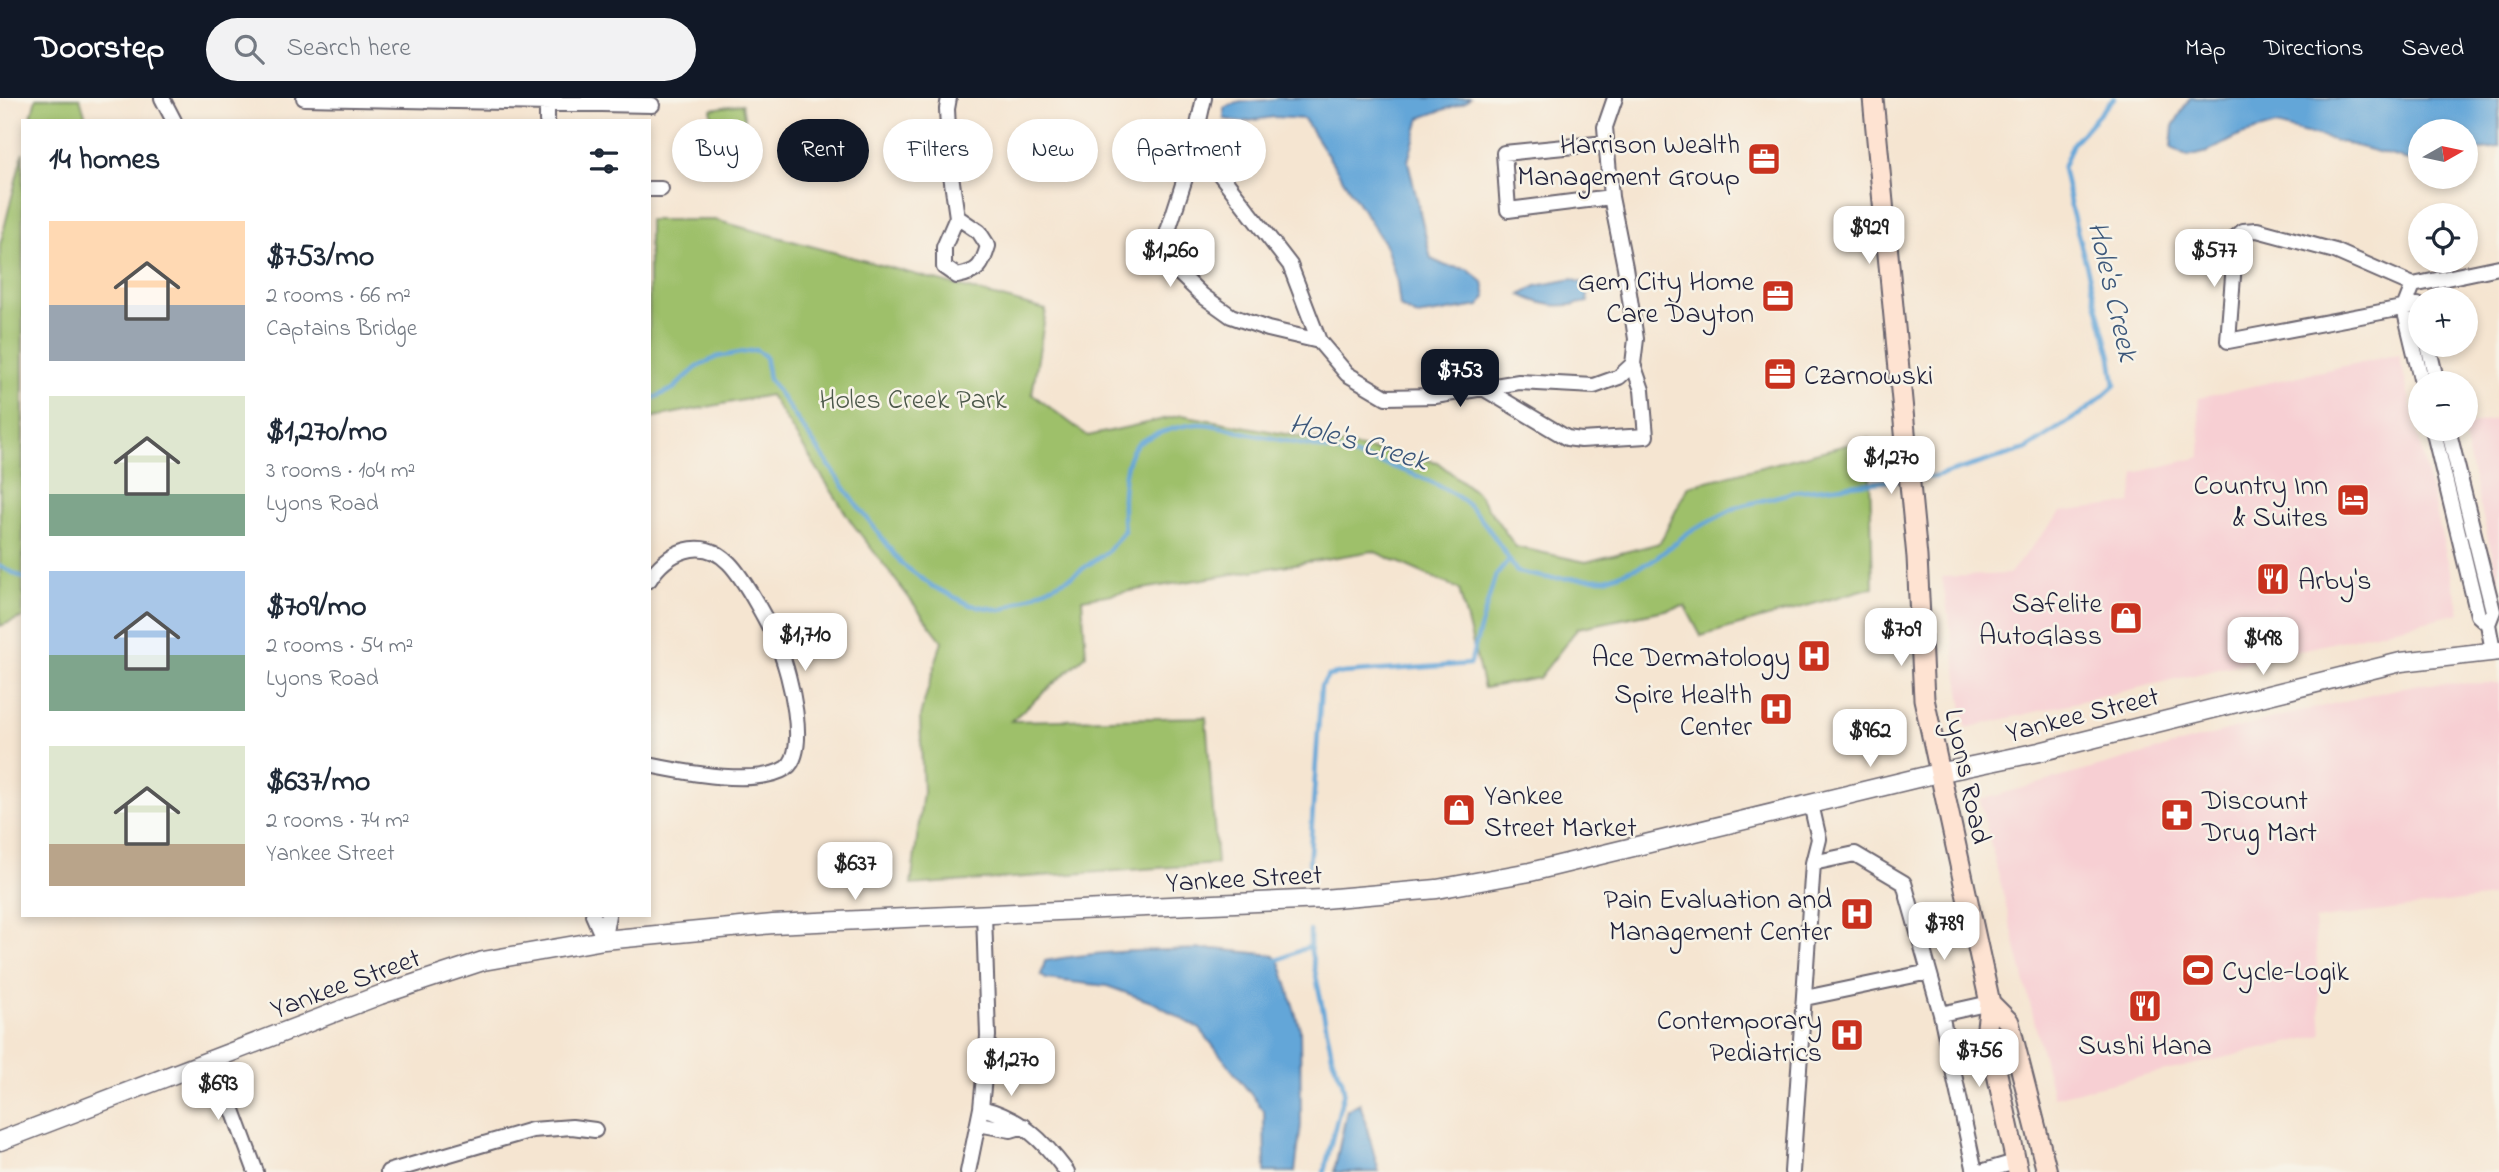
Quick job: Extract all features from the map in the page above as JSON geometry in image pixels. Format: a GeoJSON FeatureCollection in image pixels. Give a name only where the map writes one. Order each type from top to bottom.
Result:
{"type":"FeatureCollection","features":[{"type":"Feature","properties":{"kind":"main road","name":"Lyons Road"},"geometry":{"type":"LineString","coordinates":[[1873,98],[1917,557],[1924,699],[1990,1003],[1987,1027],[2017,1167]]}},
{"type":"Feature","properties":{"kind":"main road","name":"Lyons Road"},"geometry":{"type":"LineString","coordinates":[[1990,1003],[2009,1022],[2047,1172]]}},
{"type":"Feature","properties":{"kind":"street"},"geometry":{"type":"LineString","coordinates":[[162,98],[173,119]]}},
{"type":"Feature","properties":{"kind":"street"},"geometry":{"type":"LineString","coordinates":[[304,98],[652,105]]}},
{"type":"Feature","properties":{"kind":"street"},"geometry":{"type":"LineString","coordinates":[[949,98],[947,109],[950,168],[957,217]]}},
{"type":"Feature","properties":{"kind":"street"},"geometry":{"type":"LineString","coordinates":[[1199,119],[1204,98]]}},
{"type":"Feature","properties":{"kind":"street"},"geometry":{"type":"LineString","coordinates":[[1483,388],[1567,438],[1581,440],[1646,436],[1642,390],[1633,364],[1636,339],[1611,197],[1606,143],[1605,127],[1615,98]]}},
{"type":"Feature","properties":{"kind":"street"},"geometry":{"type":"LineString","coordinates":[[547,101],[547,119]]}},
{"type":"Feature","properties":{"kind":"street"},"geometry":{"type":"LineString","coordinates":[[1606,143],[1504,153],[1508,210],[1611,197]]}},
{"type":"Feature","properties":{"kind":"street"},"geometry":{"type":"LineString","coordinates":[[1184,182],[1166,237],[1170,259],[1181,275],[1203,296],[1231,316],[1268,329],[1319,341]]}},
{"type":"Feature","properties":{"kind":"street"},"geometry":{"type":"LineString","coordinates":[[1226,182],[1290,265],[1319,341],[1347,374],[1386,397],[1435,396],[1519,382],[1594,386],[1619,377],[1633,364]]}},
{"type":"Feature","properties":{"kind":"street"},"geometry":{"type":"LineString","coordinates":[[2408,310],[2228,341],[2236,237],[2243,231],[2257,230],[2335,251],[2413,285],[2499,267]]}},
{"type":"Feature","properties":{"kind":"street"},"geometry":{"type":"LineString","coordinates":[[2439,441],[2449,463],[2493,611],[2488,624],[2496,651]]}},
{"type":"Feature","properties":{"kind":"street"},"geometry":{"type":"LineString","coordinates":[[2448,441],[2449,463]]}},
{"type":"Feature","properties":{"kind":"street"},"geometry":{"type":"LineString","coordinates":[[651,578],[667,558],[690,549],[709,550],[729,563],[771,629],[780,650],[788,675],[798,747],[786,768],[761,775],[704,776],[651,765]]}},
{"type":"Feature","properties":{"kind":"street","name":"Yankee Street"},"geometry":{"type":"LineString","coordinates":[[0,1141],[380,995],[482,961],[604,940],[773,924],[1323,899],[1437,889],[1530,872],[1938,773],[2039,752],[2402,662],[2496,651]]}},
{"type":"Feature","properties":{"kind":"street"},"geometry":{"type":"LineString","coordinates":[[1792,1172],[1813,863],[1819,839],[1811,804]]}},
{"type":"Feature","properties":{"kind":"street"},"geometry":{"type":"LineString","coordinates":[[1813,863],[1855,854],[1904,883],[1941,1014],[1975,1172]]}},
{"type":"Feature","properties":{"kind":"street"},"geometry":{"type":"LineString","coordinates":[[968,1172],[981,1108],[988,1036],[984,914]]}},
{"type":"Feature","properties":{"kind":"street"},"geometry":{"type":"LineString","coordinates":[[594,917],[604,940]]}},
{"type":"Feature","properties":{"kind":"street"},"geometry":{"type":"LineString","coordinates":[[604,940],[608,917]]}},
{"type":"Feature","properties":{"kind":"street"},"geometry":{"type":"LineString","coordinates":[[1805,998],[1929,972]]}},
{"type":"Feature","properties":{"kind":"street"},"geometry":{"type":"LineString","coordinates":[[1941,1014],[1990,1003]]}},
{"type":"Feature","properties":{"kind":"street"},"geometry":{"type":"LineString","coordinates":[[214,1059],[256,1172]]}},
{"type":"Feature","properties":{"kind":"street"},"geometry":{"type":"LineString","coordinates":[[981,1108],[1003,1114],[1024,1126],[1050,1149],[1067,1172]]}},
{"type":"Feature","properties":{"kind":"street"},"geometry":{"type":"LineString","coordinates":[[978,1124],[1011,1130],[1024,1126]]}},
{"type":"Feature","properties":{"kind":"street"},"geometry":{"type":"LineString","coordinates":[[388,1172],[532,1130],[572,1127],[596,1130]]}},
{"type":"Feature","properties":{"kind":"street"},"geometry":{"type":"LineString","coordinates":[[1981,1172],[2017,1167]]}},
{"type":"Feature","properties":{"kind":"shaded area"},"geometry":{"type":"Polygon","coordinates":[[[2399,354],[2408,392],[2408,441],[2419,441],[2460,613],[1966,728],[1942,577],[2009,574],[2061,512],[2131,503],[2135,473],[2201,457],[2198,398],[2399,354]]]}},
{"type":"Feature","properties":{"kind":"shaded area"},"geometry":{"type":"Polygon","coordinates":[[[2499,418],[2499,584],[2465,441],[2478,441],[2478,423],[2499,418]]]}},
{"type":"Feature","properties":{"kind":"shaded area"},"geometry":{"type":"Polygon","coordinates":[[[2499,683],[2499,896],[2314,920],[2322,1035],[2053,1097],[1980,800],[2273,718],[2418,684],[2499,683]]]}},
{"type":"Feature","properties":{"kind":"green space"},"geometry":{"type":"Polygon","coordinates":[[[36,98],[80,98],[86,119],[31,119],[36,98]]]}},
{"type":"Feature","properties":{"kind":"green space"},"geometry":{"type":"Polygon","coordinates":[[[742,104],[744,119],[713,119],[711,109],[742,104]]]}},
{"type":"Feature","properties":{"kind":"green space"},"geometry":{"type":"Polygon","coordinates":[[[21,160],[21,618],[0,626],[0,245],[21,160]]]}},
{"type":"Feature","properties":{"kind":"green space","name":"Holes Creek Park"},"geometry":{"type":"Polygon","coordinates":[[[651,220],[715,220],[1046,310],[1032,394],[1088,436],[1182,415],[1437,462],[1478,494],[1516,547],[1586,562],[1660,543],[1688,486],[1869,439],[1873,587],[1701,636],[1685,606],[1578,628],[1539,678],[1484,688],[1459,589],[1373,551],[1082,599],[1086,655],[1011,721],[1206,717],[1217,864],[911,885],[923,792],[920,716],[942,641],[852,523],[770,395],[651,418],[651,220]]]}},
{"type":"Feature","properties":{"kind":"water"},"geometry":{"type":"Polygon","coordinates":[[[1470,98],[1466,102],[1420,118],[1408,161],[1431,259],[1446,266],[1467,269],[1483,282],[1486,297],[1479,306],[1417,316],[1400,307],[1397,282],[1386,246],[1304,119],[1224,119],[1224,108],[1264,100],[1470,98]]]}},
{"type":"Feature","properties":{"kind":"water"},"geometry":{"type":"Polygon","coordinates":[[[2190,98],[2499,98],[2499,147],[2478,151],[2478,119],[2408,119],[2408,160],[2276,125],[2241,135],[2208,152],[2188,157],[2171,148],[2173,126],[2190,98]]]}},
{"type":"Feature","properties":{"kind":"water"},"geometry":{"type":"Polygon","coordinates":[[[1572,279],[1585,284],[1588,302],[1553,305],[1521,295],[1536,286],[1572,279]]]}},
{"type":"Feature","properties":{"kind":"water"},"geometry":{"type":"Polygon","coordinates":[[[1215,949],[1274,955],[1281,964],[1300,1029],[1301,1125],[1295,1172],[1265,1172],[1264,1111],[1200,1029],[1154,1003],[1107,986],[1046,979],[1041,975],[1045,961],[1066,957],[1130,951],[1215,949]]]}},
{"type":"Feature","properties":{"kind":"water"},"geometry":{"type":"Polygon","coordinates":[[[1360,1103],[1379,1172],[1334,1172],[1347,1110],[1360,1103]]]}},
{"type":"Feature","properties":{"kind":"waterway","name":"Hole's Creek"},"geometry":{"type":"LineString","coordinates":[[1914,478],[1935,477],[2026,449],[2088,409],[2115,385],[2111,357],[2072,212],[2063,168],[2073,143],[2114,98]]}},
{"type":"Feature","properties":{"kind":"waterway","name":"Hole's Creek"},"geometry":{"type":"LineString","coordinates":[[651,399],[673,389],[697,367],[717,357],[756,350],[765,356],[769,379],[854,501],[902,564],[932,586],[970,605],[1002,610],[1071,577],[1108,551],[1124,531],[1125,477],[1134,448],[1154,435],[1191,425],[1218,426],[1330,450],[1386,465],[1436,484],[1458,497],[1475,512],[1517,572],[1548,578],[1606,579],[1651,562],[1689,532],[1737,507],[1798,491],[1905,479]]}},
{"type":"Feature","properties":{"kind":"waterway"},"geometry":{"type":"LineString","coordinates":[[1309,868],[1321,686],[1328,676],[1343,673],[1470,664],[1495,577],[1509,560]]}},
{"type":"Feature","properties":{"kind":"waterway","name":"Hole's Creek"},"geometry":{"type":"LineString","coordinates":[[0,566],[21,577]]}},
{"type":"Feature","properties":{"kind":"waterway"},"geometry":{"type":"LineString","coordinates":[[1310,931],[1310,946],[1333,1060],[1344,1091],[1324,1172]]}},
{"type":"Feature","properties":{"kind":"waterway"},"geometry":{"type":"LineString","coordinates":[[1278,960],[1310,946]]}},
{"type":"Feature","properties":{"kind":"place","name":"Harrison Wealth Management Group"},"geometry":{"type":"Point","coordinates":[1764,159]}},
{"type":"Feature","properties":{"kind":"place","name":"Gem City Home Care Dayton"},"geometry":{"type":"Point","coordinates":[1778,296]}},
{"type":"Feature","properties":{"kind":"place","name":"Czarnowski"},"geometry":{"type":"Point","coordinates":[1780,374]}},
{"type":"Feature","properties":{"kind":"place","name":"Country Inn & Suites"},"geometry":{"type":"Point","coordinates":[2353,500]}},
{"type":"Feature","properties":{"kind":"place","name":"Arby's"},"geometry":{"type":"Point","coordinates":[2273,579]}},
{"type":"Feature","properties":{"kind":"place","name":"Safelite AutoGlass"},"geometry":{"type":"Point","coordinates":[2126,618]}},
{"type":"Feature","properties":{"kind":"place","name":"Ace Dermatology"},"geometry":{"type":"Point","coordinates":[1814,656]}},
{"type":"Feature","properties":{"kind":"place","name":"Spire Health Center"},"geometry":{"type":"Point","coordinates":[1776,709]}},
{"type":"Feature","properties":{"kind":"place","name":"Yankee Street Market"},"geometry":{"type":"Point","coordinates":[1459,810]}},
{"type":"Feature","properties":{"kind":"place","name":"Discount Drug Mart"},"geometry":{"type":"Point","coordinates":[2177,815]}},
{"type":"Feature","properties":{"kind":"place","name":"Pain Evaluation and Management Center"},"geometry":{"type":"Point","coordinates":[1857,914]}},
{"type":"Feature","properties":{"kind":"place","name":"Cycle-Logik"},"geometry":{"type":"Point","coordinates":[2198,970]}},
{"type":"Feature","properties":{"kind":"place","name":"Sushi Hana"},"geometry":{"type":"Point","coordinates":[2145,1006]}},
{"type":"Feature","properties":{"kind":"place","name":"Contemporary Pediatrics"},"geometry":{"type":"Point","coordinates":[1847,1035]}}]}
